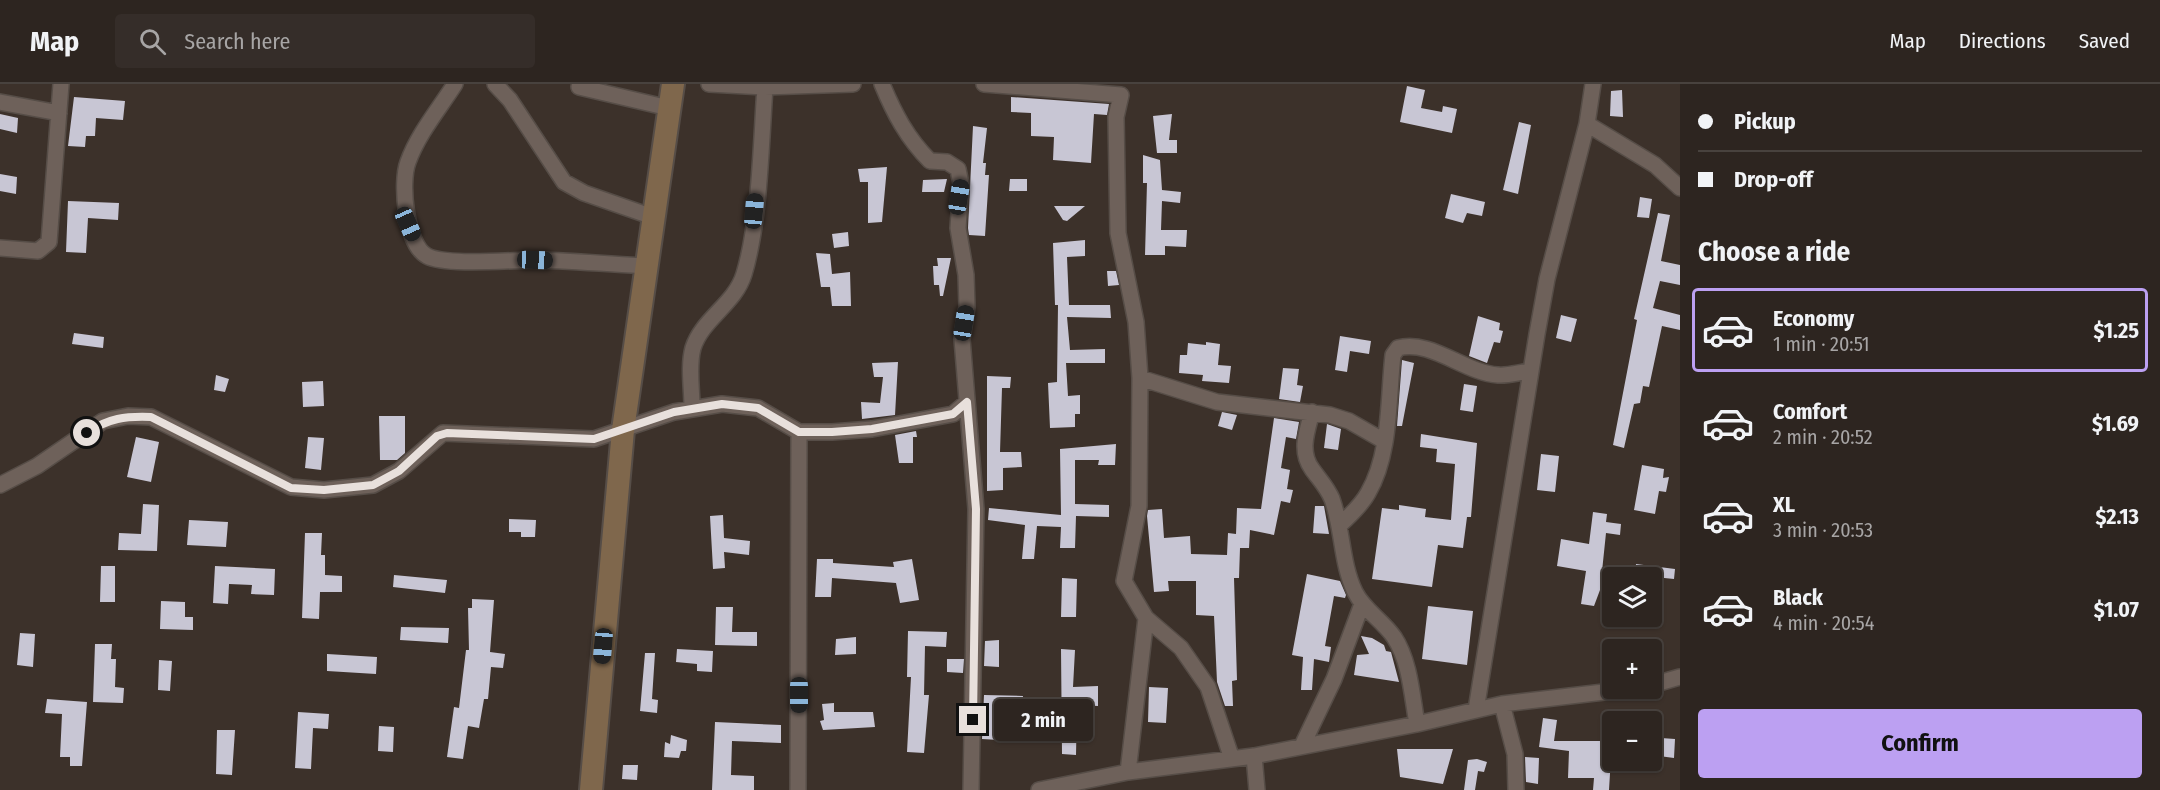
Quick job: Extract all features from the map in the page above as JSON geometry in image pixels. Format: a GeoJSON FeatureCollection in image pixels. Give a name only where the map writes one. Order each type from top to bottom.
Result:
{"type":"FeatureCollection","features":[{"type":"Feature","properties":{"kind":"street"},"geometry":{"type":"LineString","coordinates":[[0,248],[38,251],[49,242],[61,84]]}},
{"type":"Feature","properties":{"kind":"street"},"geometry":{"type":"LineString","coordinates":[[455,84],[427,127],[407,164],[408,224],[419,250],[429,258],[535,260],[646,266]]}},
{"type":"Feature","properties":{"kind":"street"},"geometry":{"type":"LineString","coordinates":[[495,84],[510,100],[564,182],[584,194],[652,217]]}},
{"type":"Feature","properties":{"kind":"street"},"geometry":{"type":"LineString","coordinates":[[591,790],[623,430],[673,84]]}},
{"type":"Feature","properties":{"kind":"street"},"geometry":{"type":"LineString","coordinates":[[709,84],[765,87],[853,84]]}},
{"type":"Feature","properties":{"kind":"street"},"geometry":{"type":"LineString","coordinates":[[882,84],[902,127],[913,144],[930,161],[947,162],[958,169],[961,184],[958,228],[966,275],[967,307],[962,339],[976,509],[971,790]]}},
{"type":"Feature","properties":{"kind":"street"},"geometry":{"type":"LineString","coordinates":[[984,84],[1125,90],[1116,117],[1119,233],[1136,322],[1140,378],[1140,506],[1124,581],[1146,618],[1181,648],[1208,687],[1232,759]]}},
{"type":"Feature","properties":{"kind":"street"},"geometry":{"type":"LineString","coordinates":[[1476,710],[1547,279],[1587,124],[1593,84]]}},
{"type":"Feature","properties":{"kind":"street"},"geometry":{"type":"LineString","coordinates":[[579,87],[613,89],[669,108]]}},
{"type":"Feature","properties":{"kind":"street"},"geometry":{"type":"LineString","coordinates":[[692,407],[693,348],[698,338],[740,287],[745,270],[752,235],[765,87]]}},
{"type":"Feature","properties":{"kind":"street"},"geometry":{"type":"LineString","coordinates":[[0,102],[59,113]]}},
{"type":"Feature","properties":{"kind":"street"},"geometry":{"type":"LineString","coordinates":[[1587,124],[1655,165],[1680,188]]}},
{"type":"Feature","properties":{"kind":"street"},"geometry":{"type":"LineString","coordinates":[[1340,525],[1369,493],[1384,441],[1393,355],[1398,348],[1406,346],[1429,352],[1497,375],[1531,371]]}},
{"type":"Feature","properties":{"kind":"street"},"geometry":{"type":"LineString","coordinates":[[1140,378],[1217,402],[1312,412],[1349,421],[1384,441]]}},
{"type":"Feature","properties":{"kind":"street"},"geometry":{"type":"LineString","coordinates":[[0,485],[37,466],[103,422],[128,416],[151,417],[291,488],[324,490],[373,485],[399,471],[443,433],[594,439],[692,407],[722,404],[758,408],[799,432],[862,430],[953,414],[967,402]]}},
{"type":"Feature","properties":{"kind":"street"},"geometry":{"type":"LineString","coordinates":[[1312,412],[1304,453],[1310,467],[1326,488],[1340,525],[1350,579],[1362,604],[1395,638],[1409,678],[1417,724]]}},
{"type":"Feature","properties":{"kind":"street"},"geometry":{"type":"LineString","coordinates":[[798,790],[799,432]]}},
{"type":"Feature","properties":{"kind":"street"},"geometry":{"type":"LineString","coordinates":[[1302,746],[1334,679],[1362,604]]}},
{"type":"Feature","properties":{"kind":"street"},"geometry":{"type":"LineString","coordinates":[[1128,772],[1146,618]]}},
{"type":"Feature","properties":{"kind":"street"},"geometry":{"type":"LineString","coordinates":[[1662,683],[1680,677]]}},
{"type":"Feature","properties":{"kind":"street"},"geometry":{"type":"LineString","coordinates":[[1039,790],[1105,783],[1128,772],[1254,756],[1417,724],[1502,704],[1602,692]]}},
{"type":"Feature","properties":{"kind":"street"},"geometry":{"type":"LineString","coordinates":[[1502,704],[1515,754],[1516,790]]}},
{"type":"Feature","properties":{"kind":"street"},"geometry":{"type":"LineString","coordinates":[[1254,756],[1257,790]]}},
{"type":"Feature","properties":{"kind":"building"},"geometry":{"type":"Polygon","coordinates":[[[1407,86],[1425,90],[1421,108],[1442,112],[1443,106],[1457,109],[1452,133],[1400,122],[1407,86]]]}},
{"type":"Feature","properties":{"kind":"building"},"geometry":{"type":"Polygon","coordinates":[[[1622,90],[1623,117],[1610,116],[1611,91],[1622,90]]]}},
{"type":"Feature","properties":{"kind":"building"},"geometry":{"type":"Polygon","coordinates":[[[74,97],[125,101],[123,120],[96,118],[95,136],[86,136],[85,147],[68,146],[74,97]]]}},
{"type":"Feature","properties":{"kind":"building"},"geometry":{"type":"Polygon","coordinates":[[[1011,97],[1109,104],[1107,115],[1094,114],[1091,163],[1053,160],[1054,137],[1031,136],[1031,113],[1011,112],[1011,97]]]}},
{"type":"Feature","properties":{"kind":"building"},"geometry":{"type":"Polygon","coordinates":[[[0,114],[18,118],[17,133],[0,129],[0,114]]]}},
{"type":"Feature","properties":{"kind":"building"},"geometry":{"type":"Polygon","coordinates":[[[1172,114],[1169,140],[1177,140],[1177,153],[1157,153],[1153,116],[1172,114]]]}},
{"type":"Feature","properties":{"kind":"building"},"geometry":{"type":"Polygon","coordinates":[[[1519,122],[1531,125],[1518,194],[1503,190],[1519,122]]]}},
{"type":"Feature","properties":{"kind":"building"},"geometry":{"type":"Polygon","coordinates":[[[973,126],[987,128],[983,163],[986,163],[985,175],[989,175],[985,236],[969,235],[968,228],[973,126]]]}},
{"type":"Feature","properties":{"kind":"building"},"geometry":{"type":"Polygon","coordinates":[[[1143,155],[1160,160],[1162,190],[1181,192],[1180,203],[1162,201],[1161,230],[1187,230],[1186,247],[1165,246],[1165,255],[1145,255],[1147,183],[1143,183],[1143,155]]]}},
{"type":"Feature","properties":{"kind":"building"},"geometry":{"type":"Polygon","coordinates":[[[887,167],[882,222],[868,223],[868,182],[860,182],[858,169],[887,167]]]}},
{"type":"Feature","properties":{"kind":"building"},"geometry":{"type":"Polygon","coordinates":[[[0,174],[17,177],[16,194],[0,191],[0,174]]]}},
{"type":"Feature","properties":{"kind":"building"},"geometry":{"type":"Polygon","coordinates":[[[947,179],[944,192],[922,192],[923,180],[947,179]]]}},
{"type":"Feature","properties":{"kind":"building"},"geometry":{"type":"Polygon","coordinates":[[[1010,179],[1027,179],[1027,191],[1009,191],[1010,179]]]}},
{"type":"Feature","properties":{"kind":"building"},"geometry":{"type":"Polygon","coordinates":[[[1451,194],[1485,202],[1482,216],[1467,213],[1463,223],[1445,218],[1451,194]]]}},
{"type":"Feature","properties":{"kind":"building"},"geometry":{"type":"Polygon","coordinates":[[[1640,197],[1652,199],[1649,218],[1637,217],[1640,197]]]}},
{"type":"Feature","properties":{"kind":"building"},"geometry":{"type":"Polygon","coordinates":[[[68,201],[119,203],[118,220],[88,218],[86,253],[66,252],[68,201]]]}},
{"type":"Feature","properties":{"kind":"building"},"geometry":{"type":"Polygon","coordinates":[[[1054,206],[1085,206],[1067,221],[1063,220],[1054,206]]]}},
{"type":"Feature","properties":{"kind":"building"},"geometry":{"type":"Polygon","coordinates":[[[1658,213],[1670,215],[1661,261],[1680,265],[1680,285],[1660,281],[1653,308],[1680,315],[1680,330],[1662,326],[1649,387],[1643,386],[1640,403],[1634,404],[1624,448],[1613,445],[1637,320],[1634,319],[1658,213]]]}},
{"type":"Feature","properties":{"kind":"building"},"geometry":{"type":"Polygon","coordinates":[[[848,232],[849,246],[834,248],[832,234],[848,232]]]}},
{"type":"Feature","properties":{"kind":"building"},"geometry":{"type":"Polygon","coordinates":[[[1085,240],[1085,256],[1067,257],[1069,305],[1110,305],[1111,318],[1067,317],[1070,350],[1105,349],[1105,363],[1066,363],[1068,396],[1080,395],[1080,414],[1075,414],[1075,427],[1050,428],[1048,383],[1057,382],[1058,305],[1055,305],[1053,243],[1085,240]]]}},
{"type":"Feature","properties":{"kind":"building"},"geometry":{"type":"Polygon","coordinates":[[[816,253],[830,254],[832,274],[850,272],[851,306],[832,306],[830,287],[821,287],[816,253]]]}},
{"type":"Feature","properties":{"kind":"building"},"geometry":{"type":"Polygon","coordinates":[[[937,258],[951,258],[943,296],[940,296],[939,285],[934,285],[933,266],[938,266],[937,258]]]}},
{"type":"Feature","properties":{"kind":"building"},"geometry":{"type":"Polygon","coordinates":[[[1107,271],[1116,271],[1119,285],[1108,286],[1107,271]]]}},
{"type":"Feature","properties":{"kind":"building"},"geometry":{"type":"Polygon","coordinates":[[[1561,315],[1577,319],[1571,342],[1556,338],[1561,315]]]}},
{"type":"Feature","properties":{"kind":"building"},"geometry":{"type":"Polygon","coordinates":[[[1478,316],[1500,323],[1499,330],[1503,331],[1500,343],[1494,342],[1487,363],[1469,356],[1478,316]]]}},
{"type":"Feature","properties":{"kind":"building"},"geometry":{"type":"Polygon","coordinates":[[[74,333],[104,337],[103,348],[72,344],[74,333]]]}},
{"type":"Feature","properties":{"kind":"building"},"geometry":{"type":"Polygon","coordinates":[[[1340,336],[1371,341],[1369,354],[1350,351],[1347,372],[1335,370],[1340,336]]]}},
{"type":"Feature","properties":{"kind":"building"},"geometry":{"type":"Polygon","coordinates":[[[1206,342],[1220,344],[1218,365],[1231,366],[1229,383],[1202,381],[1203,375],[1179,373],[1180,355],[1187,355],[1188,343],[1206,345],[1206,342]]]}},
{"type":"Feature","properties":{"kind":"building"},"geometry":{"type":"Polygon","coordinates":[[[1402,360],[1414,363],[1402,426],[1397,426],[1402,360]]]}},
{"type":"Feature","properties":{"kind":"building"},"geometry":{"type":"Polygon","coordinates":[[[898,362],[895,415],[862,419],[861,402],[880,403],[883,377],[874,377],[872,363],[898,362]]]}},
{"type":"Feature","properties":{"kind":"building"},"geometry":{"type":"Polygon","coordinates":[[[1283,368],[1299,369],[1297,385],[1303,386],[1300,402],[1279,399],[1283,368]]]}},
{"type":"Feature","properties":{"kind":"building"},"geometry":{"type":"Polygon","coordinates":[[[216,375],[229,379],[225,392],[214,390],[216,375]]]}},
{"type":"Feature","properties":{"kind":"building"},"geometry":{"type":"Polygon","coordinates":[[[987,376],[1011,377],[1010,388],[1002,388],[1000,452],[1021,452],[1022,467],[1003,468],[1003,490],[987,491],[987,376]]]}},
{"type":"Feature","properties":{"kind":"building"},"geometry":{"type":"Polygon","coordinates":[[[323,381],[324,406],[303,407],[302,382],[323,381]]]}},
{"type":"Feature","properties":{"kind":"building"},"geometry":{"type":"Polygon","coordinates":[[[1464,384],[1477,386],[1473,412],[1460,410],[1464,384]]]}},
{"type":"Feature","properties":{"kind":"building"},"geometry":{"type":"Polygon","coordinates":[[[1222,412],[1237,415],[1232,430],[1218,426],[1222,412]]]}},
{"type":"Feature","properties":{"kind":"building"},"geometry":{"type":"Polygon","coordinates":[[[379,416],[405,416],[405,453],[397,460],[380,460],[379,416]]]}},
{"type":"Feature","properties":{"kind":"building"},"geometry":{"type":"Polygon","coordinates":[[[1274,418],[1299,422],[1296,439],[1286,437],[1281,468],[1290,470],[1287,489],[1293,490],[1290,503],[1281,501],[1274,535],[1250,530],[1249,548],[1240,548],[1239,578],[1234,578],[1237,680],[1232,681],[1233,706],[1225,706],[1217,682],[1214,616],[1196,615],[1196,581],[1168,581],[1169,591],[1154,592],[1148,510],[1162,509],[1164,538],[1190,536],[1191,554],[1227,555],[1228,533],[1236,534],[1237,508],[1261,509],[1274,418]]]}},
{"type":"Feature","properties":{"kind":"building"},"geometry":{"type":"Polygon","coordinates":[[[1327,424],[1341,429],[1338,450],[1324,448],[1327,424]]]}},
{"type":"Feature","properties":{"kind":"building"},"geometry":{"type":"Polygon","coordinates":[[[916,431],[917,437],[913,437],[913,463],[899,463],[895,435],[916,431]]]}},
{"type":"Feature","properties":{"kind":"building"},"geometry":{"type":"Polygon","coordinates":[[[1421,434],[1477,443],[1471,517],[1467,517],[1463,548],[1438,545],[1432,587],[1372,579],[1382,508],[1399,510],[1399,505],[1426,509],[1425,517],[1451,520],[1455,464],[1436,462],[1437,449],[1420,447],[1421,434]]]}},
{"type":"Feature","properties":{"kind":"building"},"geometry":{"type":"Polygon","coordinates":[[[136,437],[159,442],[151,482],[127,477],[136,437]]]}},
{"type":"Feature","properties":{"kind":"building"},"geometry":{"type":"Polygon","coordinates":[[[308,437],[324,438],[321,470],[305,468],[308,437]]]}},
{"type":"Feature","properties":{"kind":"building"},"geometry":{"type":"Polygon","coordinates":[[[1116,444],[1115,465],[1098,465],[1099,460],[1075,460],[1075,504],[1109,505],[1109,517],[1076,516],[1075,548],[1060,548],[1061,527],[1037,526],[1034,559],[1022,559],[1025,525],[988,520],[989,508],[1061,515],[1060,449],[1116,444]]]}},
{"type":"Feature","properties":{"kind":"building"},"geometry":{"type":"Polygon","coordinates":[[[1541,454],[1559,456],[1555,492],[1537,490],[1541,454]]]}},
{"type":"Feature","properties":{"kind":"building"},"geometry":{"type":"Polygon","coordinates":[[[1642,465],[1664,469],[1663,478],[1669,477],[1666,492],[1659,491],[1655,514],[1634,510],[1642,465]]]}},
{"type":"Feature","properties":{"kind":"building"},"geometry":{"type":"Polygon","coordinates":[[[143,504],[159,505],[157,551],[118,550],[119,533],[141,534],[143,504]]]}},
{"type":"Feature","properties":{"kind":"building"},"geometry":{"type":"Polygon","coordinates":[[[1315,506],[1324,506],[1329,534],[1313,533],[1315,506]]]}},
{"type":"Feature","properties":{"kind":"building"},"geometry":{"type":"Polygon","coordinates":[[[1593,512],[1607,514],[1606,522],[1621,524],[1620,535],[1606,533],[1602,585],[1594,606],[1581,604],[1586,571],[1557,566],[1561,539],[1589,544],[1593,512]]]}},
{"type":"Feature","properties":{"kind":"building"},"geometry":{"type":"Polygon","coordinates":[[[723,515],[724,538],[750,541],[749,555],[724,552],[725,568],[713,569],[710,516],[723,515]]]}},
{"type":"Feature","properties":{"kind":"building"},"geometry":{"type":"Polygon","coordinates":[[[509,519],[536,520],[535,537],[521,537],[521,532],[509,532],[509,519]]]}},
{"type":"Feature","properties":{"kind":"building"},"geometry":{"type":"Polygon","coordinates":[[[189,520],[228,522],[226,547],[187,545],[189,520]]]}},
{"type":"Feature","properties":{"kind":"building"},"geometry":{"type":"Polygon","coordinates":[[[305,533],[322,533],[321,555],[325,555],[325,575],[342,576],[342,592],[320,592],[319,619],[302,618],[305,533]]]}},
{"type":"Feature","properties":{"kind":"building"},"geometry":{"type":"Polygon","coordinates":[[[817,559],[833,559],[833,563],[894,567],[893,562],[912,559],[919,600],[900,603],[896,583],[832,578],[831,597],[815,597],[817,559]]]}},
{"type":"Feature","properties":{"kind":"building"},"geometry":{"type":"Polygon","coordinates":[[[1636,564],[1659,567],[1636,567],[1636,564]]]}},
{"type":"Feature","properties":{"kind":"building"},"geometry":{"type":"Polygon","coordinates":[[[101,566],[115,566],[115,602],[100,602],[101,566]]]}},
{"type":"Feature","properties":{"kind":"building"},"geometry":{"type":"Polygon","coordinates":[[[215,566],[275,569],[274,595],[251,594],[252,585],[229,584],[228,604],[213,603],[215,566]]]}},
{"type":"Feature","properties":{"kind":"building"},"geometry":{"type":"Polygon","coordinates":[[[1662,567],[1675,569],[1674,579],[1662,578],[1662,567]]]}},
{"type":"Feature","properties":{"kind":"building"},"geometry":{"type":"Polygon","coordinates":[[[1307,574],[1340,581],[1346,595],[1345,598],[1334,596],[1325,646],[1331,647],[1329,662],[1314,659],[1312,690],[1301,690],[1303,657],[1292,655],[1307,574]]]}},
{"type":"Feature","properties":{"kind":"building"},"geometry":{"type":"Polygon","coordinates":[[[394,575],[447,580],[445,593],[393,587],[394,575]]]}},
{"type":"Feature","properties":{"kind":"building"},"geometry":{"type":"Polygon","coordinates":[[[1062,578],[1077,579],[1076,617],[1061,617],[1062,578]]]}},
{"type":"Feature","properties":{"kind":"building"},"geometry":{"type":"Polygon","coordinates":[[[472,599],[494,600],[490,652],[505,654],[503,668],[491,667],[488,699],[484,699],[479,728],[468,726],[463,759],[447,757],[454,707],[459,708],[466,650],[469,650],[468,608],[472,608],[472,599]]]}},
{"type":"Feature","properties":{"kind":"building"},"geometry":{"type":"Polygon","coordinates":[[[161,601],[185,602],[185,617],[193,617],[193,630],[160,629],[161,601]]]}},
{"type":"Feature","properties":{"kind":"building"},"geometry":{"type":"Polygon","coordinates":[[[1428,606],[1473,611],[1467,665],[1422,659],[1428,606]]]}},
{"type":"Feature","properties":{"kind":"building"},"geometry":{"type":"Polygon","coordinates":[[[716,607],[733,607],[732,632],[757,632],[757,646],[715,645],[716,607]]]}},
{"type":"Feature","properties":{"kind":"building"},"geometry":{"type":"Polygon","coordinates":[[[401,627],[449,628],[448,643],[400,640],[401,627]]]}},
{"type":"Feature","properties":{"kind":"building"},"geometry":{"type":"Polygon","coordinates":[[[908,631],[947,632],[946,647],[925,646],[924,695],[929,695],[924,753],[907,752],[911,677],[907,677],[908,631]]]}},
{"type":"Feature","properties":{"kind":"building"},"geometry":{"type":"Polygon","coordinates":[[[20,633],[35,634],[33,667],[17,665],[20,633]]]}},
{"type":"Feature","properties":{"kind":"building"},"geometry":{"type":"Polygon","coordinates":[[[1361,636],[1372,638],[1384,645],[1386,651],[1391,652],[1399,682],[1354,675],[1357,655],[1369,654],[1361,636]]]}},
{"type":"Feature","properties":{"kind":"building"},"geometry":{"type":"Polygon","coordinates":[[[856,637],[856,654],[835,655],[836,639],[856,637]]]}},
{"type":"Feature","properties":{"kind":"building"},"geometry":{"type":"Polygon","coordinates":[[[999,640],[999,667],[984,666],[985,641],[999,640]]]}},
{"type":"Feature","properties":{"kind":"building"},"geometry":{"type":"Polygon","coordinates":[[[95,644],[112,644],[111,659],[116,659],[115,687],[124,688],[123,703],[93,702],[95,644]]]}},
{"type":"Feature","properties":{"kind":"building"},"geometry":{"type":"Polygon","coordinates":[[[677,649],[713,651],[712,672],[697,671],[697,664],[676,662],[677,649]]]}},
{"type":"Feature","properties":{"kind":"building"},"geometry":{"type":"Polygon","coordinates":[[[1061,649],[1075,650],[1073,687],[1098,686],[1098,706],[1077,705],[1076,755],[1062,754],[1061,649]]]}},
{"type":"Feature","properties":{"kind":"building"},"geometry":{"type":"Polygon","coordinates":[[[645,653],[655,653],[652,699],[658,700],[657,713],[640,711],[645,653]]]}},
{"type":"Feature","properties":{"kind":"building"},"geometry":{"type":"Polygon","coordinates":[[[327,654],[377,657],[376,674],[327,671],[327,654]]]}},
{"type":"Feature","properties":{"kind":"building"},"geometry":{"type":"Polygon","coordinates":[[[947,659],[964,659],[963,673],[947,672],[947,659]]]}},
{"type":"Feature","properties":{"kind":"building"},"geometry":{"type":"Polygon","coordinates":[[[159,660],[172,661],[170,691],[158,690],[159,660]]]}},
{"type":"Feature","properties":{"kind":"building"},"geometry":{"type":"Polygon","coordinates":[[[1149,687],[1168,688],[1166,723],[1148,722],[1149,687]]]}},
{"type":"Feature","properties":{"kind":"building"},"geometry":{"type":"Polygon","coordinates":[[[984,695],[1023,696],[1022,710],[999,710],[999,740],[982,739],[984,695]]]}},
{"type":"Feature","properties":{"kind":"building"},"geometry":{"type":"Polygon","coordinates":[[[47,699],[87,702],[82,766],[70,766],[70,757],[60,757],[62,714],[45,713],[47,699]]]}},
{"type":"Feature","properties":{"kind":"building"},"geometry":{"type":"Polygon","coordinates":[[[834,703],[834,712],[873,712],[875,727],[823,730],[820,721],[824,720],[822,704],[834,703]]]}},
{"type":"Feature","properties":{"kind":"building"},"geometry":{"type":"Polygon","coordinates":[[[298,712],[329,714],[328,729],[313,728],[311,769],[295,768],[298,712]]]}},
{"type":"Feature","properties":{"kind":"building"},"geometry":{"type":"Polygon","coordinates":[[[1543,718],[1557,720],[1554,741],[1602,741],[1602,771],[1610,771],[1609,790],[1593,790],[1594,778],[1568,778],[1569,751],[1539,747],[1543,718]]]}},
{"type":"Feature","properties":{"kind":"building"},"geometry":{"type":"Polygon","coordinates":[[[715,722],[781,725],[781,743],[732,741],[731,775],[754,776],[754,790],[712,790],[715,722]]]}},
{"type":"Feature","properties":{"kind":"building"},"geometry":{"type":"Polygon","coordinates":[[[379,726],[394,727],[393,752],[378,751],[379,726]]]}},
{"type":"Feature","properties":{"kind":"building"},"geometry":{"type":"Polygon","coordinates":[[[217,730],[235,730],[232,775],[216,774],[217,730]]]}},
{"type":"Feature","properties":{"kind":"building"},"geometry":{"type":"Polygon","coordinates":[[[671,735],[687,740],[686,751],[681,751],[679,758],[664,757],[665,742],[670,744],[671,735]]]}},
{"type":"Feature","properties":{"kind":"building"},"geometry":{"type":"Polygon","coordinates":[[[1662,738],[1675,739],[1674,758],[1662,756],[1662,738]]]}},
{"type":"Feature","properties":{"kind":"building"},"geometry":{"type":"Polygon","coordinates":[[[1397,749],[1453,749],[1443,784],[1400,777],[1397,749]]]}},
{"type":"Feature","properties":{"kind":"building"},"geometry":{"type":"Polygon","coordinates":[[[1525,757],[1539,758],[1538,784],[1526,782],[1525,757]]]}},
{"type":"Feature","properties":{"kind":"building"},"geometry":{"type":"Polygon","coordinates":[[[1477,759],[1487,762],[1484,772],[1478,771],[1475,790],[1464,790],[1468,760],[1477,759]]]}},
{"type":"Feature","properties":{"kind":"building"},"geometry":{"type":"Polygon","coordinates":[[[623,765],[638,765],[637,780],[622,779],[623,765]]]}},
{"type":"Feature","properties":{"kind":"route"},"geometry":{"type":"LineString","coordinates":[[87,433],[103,422],[128,416],[151,417],[286,483],[291,488],[324,490],[362,488],[373,485],[399,471],[443,433],[474,433],[560,440],[594,439],[609,436],[647,420],[674,412],[722,404],[758,408],[799,432],[832,432],[872,429],[953,414],[967,402],[976,509],[973,720]]}}]}
